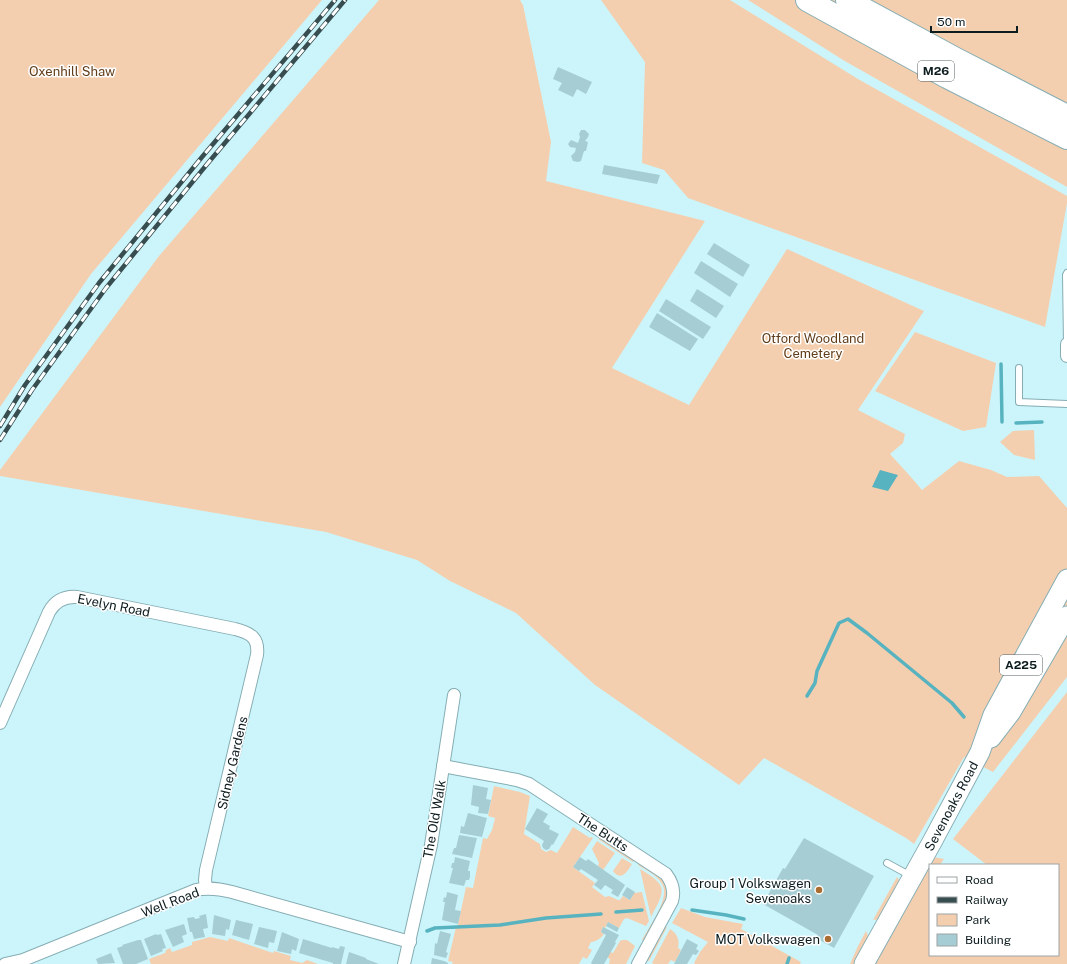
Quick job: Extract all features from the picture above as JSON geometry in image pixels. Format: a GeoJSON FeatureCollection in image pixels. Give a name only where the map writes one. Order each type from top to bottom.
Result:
{"type":"FeatureCollection","features":[{"type":"Feature","properties":{"kind":"highway","name":"M26"},"geometry":{"type":"LineString","coordinates":[[807,0],[940,73],[1067,138]]}},
{"type":"Feature","properties":{"kind":"highway","name":"M26"},"geometry":{"type":"LineString","coordinates":[[847,0],[956,59],[1067,116]]}},
{"type":"Feature","properties":{"kind":"main road","name":"Sevenoaks Road"},"geometry":{"type":"LineString","coordinates":[[864,964],[913,877],[980,752],[993,715],[1067,579]]}},
{"type":"Feature","properties":{"kind":"main road","name":"Sevenoaks Road"},"geometry":{"type":"LineString","coordinates":[[980,752],[1011,712],[1067,616]]}},
{"type":"Feature","properties":{"kind":"street"},"geometry":{"type":"LineString","coordinates":[[1067,344],[1067,356]]}},
{"type":"Feature","properties":{"kind":"street","name":"Evelyn Road"},"geometry":{"type":"LineString","coordinates":[[0,723],[49,612],[55,603],[62,599],[69,597],[77,598],[235,629],[246,632],[254,638]]}},
{"type":"Feature","properties":{"kind":"street","name":"Sidney Gardens"},"geometry":{"type":"LineString","coordinates":[[206,888],[206,870],[256,659],[257,647],[254,638]]}},
{"type":"Feature","properties":{"kind":"street","name":"The Old Walk"},"geometry":{"type":"LineString","coordinates":[[404,964],[431,845],[454,695]]}},
{"type":"Feature","properties":{"kind":"street","name":"The Butts"},"geometry":{"type":"LineString","coordinates":[[443,766],[517,780],[529,784],[666,874],[672,886],[672,901],[638,964]]}},
{"type":"Feature","properties":{"kind":"street","name":"Well Road"},"geometry":{"type":"LineString","coordinates":[[0,964],[23,960],[196,890],[206,888],[232,892],[410,942]]}},
{"type":"Feature","properties":{"kind":"lane"},"geometry":{"type":"LineString","coordinates":[[1067,273],[1067,344]]}},
{"type":"Feature","properties":{"kind":"lane"},"geometry":{"type":"LineString","coordinates":[[1019,368],[1019,402],[1067,404]]}},
{"type":"Feature","properties":{"kind":"lane"},"geometry":{"type":"LineString","coordinates":[[887,863],[913,877]]}},
{"type":"Feature","properties":{"kind":"green space","name":"Oxenhill Shaw"},"geometry":{"type":"Polygon","coordinates":[[[0,0],[322,0],[91,274],[0,407],[0,0]]]}},
{"type":"Feature","properties":{"kind":"green space","name":"Otford Woodland Cemetery"},"geometry":{"type":"Polygon","coordinates":[[[379,0],[520,0],[523,5],[551,142],[546,181],[705,221],[612,368],[689,405],[787,249],[924,311],[858,410],[905,434],[903,443],[890,454],[922,490],[959,461],[991,470],[1007,477],[1039,476],[1067,508],[1067,677],[993,772],[964,757],[914,844],[906,838],[764,758],[739,785],[595,685],[516,613],[450,581],[417,560],[326,532],[0,476],[0,470],[159,256],[379,0]]]}},
{"type":"Feature","properties":{"kind":"green space"},"geometry":{"type":"Polygon","coordinates":[[[601,0],[730,0],[858,79],[1067,196],[1045,327],[688,198],[664,170],[642,163],[645,62],[601,0]]]}},
{"type":"Feature","properties":{"kind":"green space"},"geometry":{"type":"Polygon","coordinates":[[[748,0],[1067,0],[1067,187],[843,60],[748,0]]]}},
{"type":"Feature","properties":{"kind":"green space"},"geometry":{"type":"Polygon","coordinates":[[[915,332],[996,363],[986,427],[963,431],[875,391],[915,332]]]}},
{"type":"Feature","properties":{"kind":"green space"},"geometry":{"type":"Polygon","coordinates":[[[1034,430],[1035,460],[1014,455],[1000,442],[1013,431],[1034,430]]]}},
{"type":"Feature","properties":{"kind":"green space"},"geometry":{"type":"Polygon","coordinates":[[[1067,692],[1067,964],[871,964],[933,857],[944,859],[941,864],[929,864],[929,956],[1059,956],[1059,864],[986,864],[953,839],[1067,692]]]}},
{"type":"Feature","properties":{"kind":"green space"},"geometry":{"type":"Polygon","coordinates":[[[494,786],[530,796],[524,834],[540,844],[541,849],[546,852],[551,850],[557,853],[573,827],[590,838],[593,838],[573,867],[595,883],[592,887],[605,897],[609,896],[620,900],[623,896],[630,900],[634,893],[642,892],[649,921],[646,926],[627,918],[624,919],[619,928],[608,922],[605,928],[603,927],[601,932],[604,934],[597,941],[591,942],[588,948],[592,950],[587,959],[583,957],[579,964],[452,964],[453,962],[448,961],[456,927],[458,927],[466,887],[473,888],[483,838],[487,839],[492,830],[495,818],[488,816],[494,786]]]}},
{"type":"Feature","properties":{"kind":"green space"},"geometry":{"type":"Polygon","coordinates":[[[601,838],[635,860],[633,862],[598,839],[601,838]]]}},
{"type":"Feature","properties":{"kind":"green space"},"geometry":{"type":"Polygon","coordinates":[[[597,841],[615,853],[603,870],[598,866],[599,863],[592,849],[597,841]]]}},
{"type":"Feature","properties":{"kind":"green space"},"geometry":{"type":"Polygon","coordinates":[[[622,858],[632,864],[624,875],[619,876],[613,871],[622,858]]]}},
{"type":"Feature","properties":{"kind":"green space"},"geometry":{"type":"Polygon","coordinates":[[[639,863],[663,880],[667,891],[667,898],[644,941],[642,940],[658,912],[664,896],[664,890],[662,884],[657,878],[638,865],[639,863]]]}},
{"type":"Feature","properties":{"kind":"green space"},"geometry":{"type":"Polygon","coordinates":[[[640,869],[656,880],[662,889],[660,900],[651,917],[640,869]]]}},
{"type":"Feature","properties":{"kind":"green space"},"geometry":{"type":"Polygon","coordinates":[[[897,877],[900,884],[880,919],[873,920],[897,877]]]}},
{"type":"Feature","properties":{"kind":"green space"},"geometry":{"type":"Polygon","coordinates":[[[681,908],[705,917],[743,924],[741,929],[801,962],[800,964],[695,964],[694,963],[700,952],[708,942],[672,923],[681,908]]]}},
{"type":"Feature","properties":{"kind":"green space"},"geometry":{"type":"Polygon","coordinates":[[[664,927],[667,927],[649,961],[646,960],[664,927]]]}},
{"type":"Feature","properties":{"kind":"green space"},"geometry":{"type":"Polygon","coordinates":[[[670,929],[677,937],[679,942],[678,948],[681,950],[675,962],[671,960],[668,964],[654,964],[652,963],[670,929]]]}},
{"type":"Feature","properties":{"kind":"green space"},"geometry":{"type":"Polygon","coordinates":[[[866,931],[869,938],[856,964],[850,964],[858,946],[866,931]]]}},
{"type":"Feature","properties":{"kind":"green space"},"geometry":{"type":"Polygon","coordinates":[[[210,937],[228,941],[229,938],[273,953],[274,951],[291,956],[290,960],[302,963],[307,960],[318,964],[151,964],[149,959],[165,953],[166,950],[170,948],[172,952],[192,945],[192,942],[210,937]]]}},
{"type":"Feature","properties":{"kind":"green space"},"geometry":{"type":"Polygon","coordinates":[[[622,940],[627,940],[635,946],[626,964],[609,964],[610,959],[607,957],[610,952],[613,953],[622,940]]]}},
{"type":"Feature","properties":{"kind":"water"},"geometry":{"type":"Polygon","coordinates":[[[880,470],[898,475],[888,491],[872,487],[880,470]]]}},
{"type":"Feature","properties":{"kind":"building"},"geometry":{"type":"Polygon","coordinates":[[[558,67],[592,82],[586,94],[577,89],[573,97],[558,90],[562,83],[553,79],[558,67]]]}},
{"type":"Feature","properties":{"kind":"building"},"geometry":{"type":"Polygon","coordinates":[[[581,130],[585,130],[589,134],[585,141],[588,142],[586,151],[584,151],[581,161],[578,162],[573,161],[571,156],[575,152],[576,148],[570,147],[568,144],[571,140],[578,143],[581,130]]]}},
{"type":"Feature","properties":{"kind":"building"},"geometry":{"type":"Polygon","coordinates":[[[604,165],[660,175],[657,184],[602,174],[604,165]]]}},
{"type":"Feature","properties":{"kind":"building"},"geometry":{"type":"Polygon","coordinates":[[[714,243],[750,265],[743,277],[707,254],[714,243]]]}},
{"type":"Feature","properties":{"kind":"building"},"geometry":{"type":"Polygon","coordinates":[[[701,261],[738,284],[730,297],[694,273],[701,261]]]}},
{"type":"Feature","properties":{"kind":"building"},"geometry":{"type":"Polygon","coordinates":[[[697,289],[724,306],[716,318],[690,301],[697,289]]]}},
{"type":"Feature","properties":{"kind":"building"},"geometry":{"type":"Polygon","coordinates":[[[666,299],[711,327],[703,339],[659,311],[666,299]]]}},
{"type":"Feature","properties":{"kind":"building"},"geometry":{"type":"Polygon","coordinates":[[[657,313],[698,339],[690,351],[649,327],[657,313]]]}},
{"type":"Feature","properties":{"kind":"building"},"geometry":{"type":"Polygon","coordinates":[[[473,785],[488,788],[486,799],[491,800],[488,814],[478,813],[479,807],[471,805],[473,785]]]}},
{"type":"Feature","properties":{"kind":"building"},"geometry":{"type":"Polygon","coordinates":[[[537,808],[548,814],[543,822],[550,826],[549,829],[559,834],[553,845],[552,844],[549,849],[546,850],[542,845],[544,841],[525,829],[537,808]]]}},
{"type":"Feature","properties":{"kind":"building"},"geometry":{"type":"Polygon","coordinates":[[[468,813],[487,818],[482,837],[460,833],[461,826],[464,827],[468,813]]]}},
{"type":"Feature","properties":{"kind":"building"},"geometry":{"type":"Polygon","coordinates":[[[459,835],[477,838],[472,858],[452,854],[454,848],[456,848],[459,835]]]}},
{"type":"Feature","properties":{"kind":"building","name":"Group 1 Volkswagen Sevenoaks"},"geometry":{"type":"Polygon","coordinates":[[[804,838],[874,876],[834,948],[816,938],[818,935],[763,904],[783,868],[785,869],[804,838]]]}},
{"type":"Feature","properties":{"kind":"building"},"geometry":{"type":"Polygon","coordinates":[[[455,857],[470,861],[468,871],[470,871],[470,877],[469,880],[466,880],[464,886],[449,883],[453,868],[451,868],[452,863],[454,863],[455,857]]]}},
{"type":"Feature","properties":{"kind":"building"},"geometry":{"type":"Polygon","coordinates":[[[580,857],[586,861],[588,859],[625,885],[618,897],[611,893],[613,890],[605,885],[601,890],[594,885],[598,880],[581,869],[579,871],[573,867],[580,857]]]}},
{"type":"Feature","properties":{"kind":"building"},"geometry":{"type":"Polygon","coordinates":[[[627,887],[635,892],[630,900],[622,895],[627,887]]]}},
{"type":"Feature","properties":{"kind":"building"},"geometry":{"type":"Polygon","coordinates":[[[447,892],[458,895],[455,910],[461,911],[458,924],[442,920],[445,902],[443,902],[444,897],[446,898],[447,892]]]}},
{"type":"Feature","properties":{"kind":"building"},"geometry":{"type":"Polygon","coordinates":[[[206,914],[208,928],[203,929],[205,937],[194,939],[192,932],[190,932],[187,918],[200,918],[199,916],[206,914]]]}},
{"type":"Feature","properties":{"kind":"building"},"geometry":{"type":"Polygon","coordinates":[[[214,915],[231,920],[229,930],[226,929],[225,936],[212,934],[214,915]]]}},
{"type":"Feature","properties":{"kind":"building"},"geometry":{"type":"Polygon","coordinates":[[[236,920],[253,924],[249,940],[232,935],[236,920]]]}},
{"type":"Feature","properties":{"kind":"building"},"geometry":{"type":"Polygon","coordinates":[[[608,922],[619,928],[617,932],[606,926],[608,922]]]}},
{"type":"Feature","properties":{"kind":"building"},"geometry":{"type":"Polygon","coordinates":[[[184,924],[187,934],[182,936],[184,942],[173,947],[165,930],[184,924]]]}},
{"type":"Feature","properties":{"kind":"building"},"geometry":{"type":"Polygon","coordinates":[[[259,927],[277,931],[274,943],[269,942],[268,948],[254,944],[259,927]]]}},
{"type":"Feature","properties":{"kind":"building"},"geometry":{"type":"Polygon","coordinates":[[[603,927],[619,935],[604,964],[592,964],[591,963],[606,935],[601,932],[603,927]]]}},
{"type":"Feature","properties":{"kind":"building"},"geometry":{"type":"Polygon","coordinates":[[[440,931],[451,934],[446,952],[448,953],[446,958],[434,955],[435,943],[437,944],[440,931]]]}},
{"type":"Feature","properties":{"kind":"building"},"geometry":{"type":"Polygon","coordinates":[[[282,932],[299,939],[296,951],[292,949],[291,954],[277,951],[282,932]]]}},
{"type":"Feature","properties":{"kind":"building"},"geometry":{"type":"Polygon","coordinates":[[[156,934],[161,934],[166,948],[162,949],[163,951],[151,956],[144,939],[156,934]]]}},
{"type":"Feature","properties":{"kind":"building"},"geometry":{"type":"Polygon","coordinates":[[[303,939],[332,948],[339,949],[340,946],[345,947],[341,964],[333,964],[299,953],[303,939]]]}},
{"type":"Feature","properties":{"kind":"building"},"geometry":{"type":"Polygon","coordinates":[[[687,939],[698,945],[696,949],[699,951],[696,955],[693,954],[687,964],[674,964],[687,939]]]}},
{"type":"Feature","properties":{"kind":"building"},"geometry":{"type":"Polygon","coordinates":[[[141,940],[148,959],[136,964],[123,964],[117,948],[141,940]]]}},
{"type":"Feature","properties":{"kind":"building"},"geometry":{"type":"Polygon","coordinates":[[[349,952],[366,958],[379,964],[346,964],[349,952]]]}},
{"type":"Feature","properties":{"kind":"building"},"geometry":{"type":"Polygon","coordinates":[[[111,953],[115,963],[98,964],[96,959],[111,953]]]}},
{"type":"Feature","properties":{"kind":"building"},"geometry":{"type":"Polygon","coordinates":[[[432,958],[444,961],[448,964],[431,964],[432,958]]]}},
{"type":"Feature","properties":{"kind":"waterway"},"geometry":{"type":"LineString","coordinates":[[1001,364],[1002,422]]}},
{"type":"Feature","properties":{"kind":"waterway"},"geometry":{"type":"LineString","coordinates":[[1016,423],[1042,422]]}},
{"type":"Feature","properties":{"kind":"waterway"},"geometry":{"type":"LineString","coordinates":[[807,696],[815,683],[817,671],[839,623],[848,619],[952,703],[964,717]]}},
{"type":"Feature","properties":{"kind":"waterway"},"geometry":{"type":"LineString","coordinates":[[616,912],[642,910]]}},
{"type":"Feature","properties":{"kind":"waterway"},"geometry":{"type":"LineString","coordinates":[[692,910],[744,919]]}},
{"type":"Feature","properties":{"kind":"waterway"},"geometry":{"type":"LineString","coordinates":[[427,931],[435,928],[500,925],[546,918],[601,914]]}},
{"type":"Feature","properties":{"kind":"waterway"},"geometry":{"type":"LineString","coordinates":[[787,964],[789,958]]}},
{"type":"Feature","properties":{"kind":"railway"},"geometry":{"type":"LineString","coordinates":[[0,426],[25,385],[99,283],[202,157],[335,0]]}},
{"type":"Feature","properties":{"kind":"railway"},"geometry":{"type":"LineString","coordinates":[[0,440],[32,390],[106,288],[208,163],[345,0]]}},
{"type":"Feature","properties":{"kind":"place","name":"Group 1 Volkswagen Sevenoaks"},"geometry":{"type":"Point","coordinates":[819,890]}},
{"type":"Feature","properties":{"kind":"place","name":"MOT Volkswagen"},"geometry":{"type":"Point","coordinates":[828,939]}}]}
